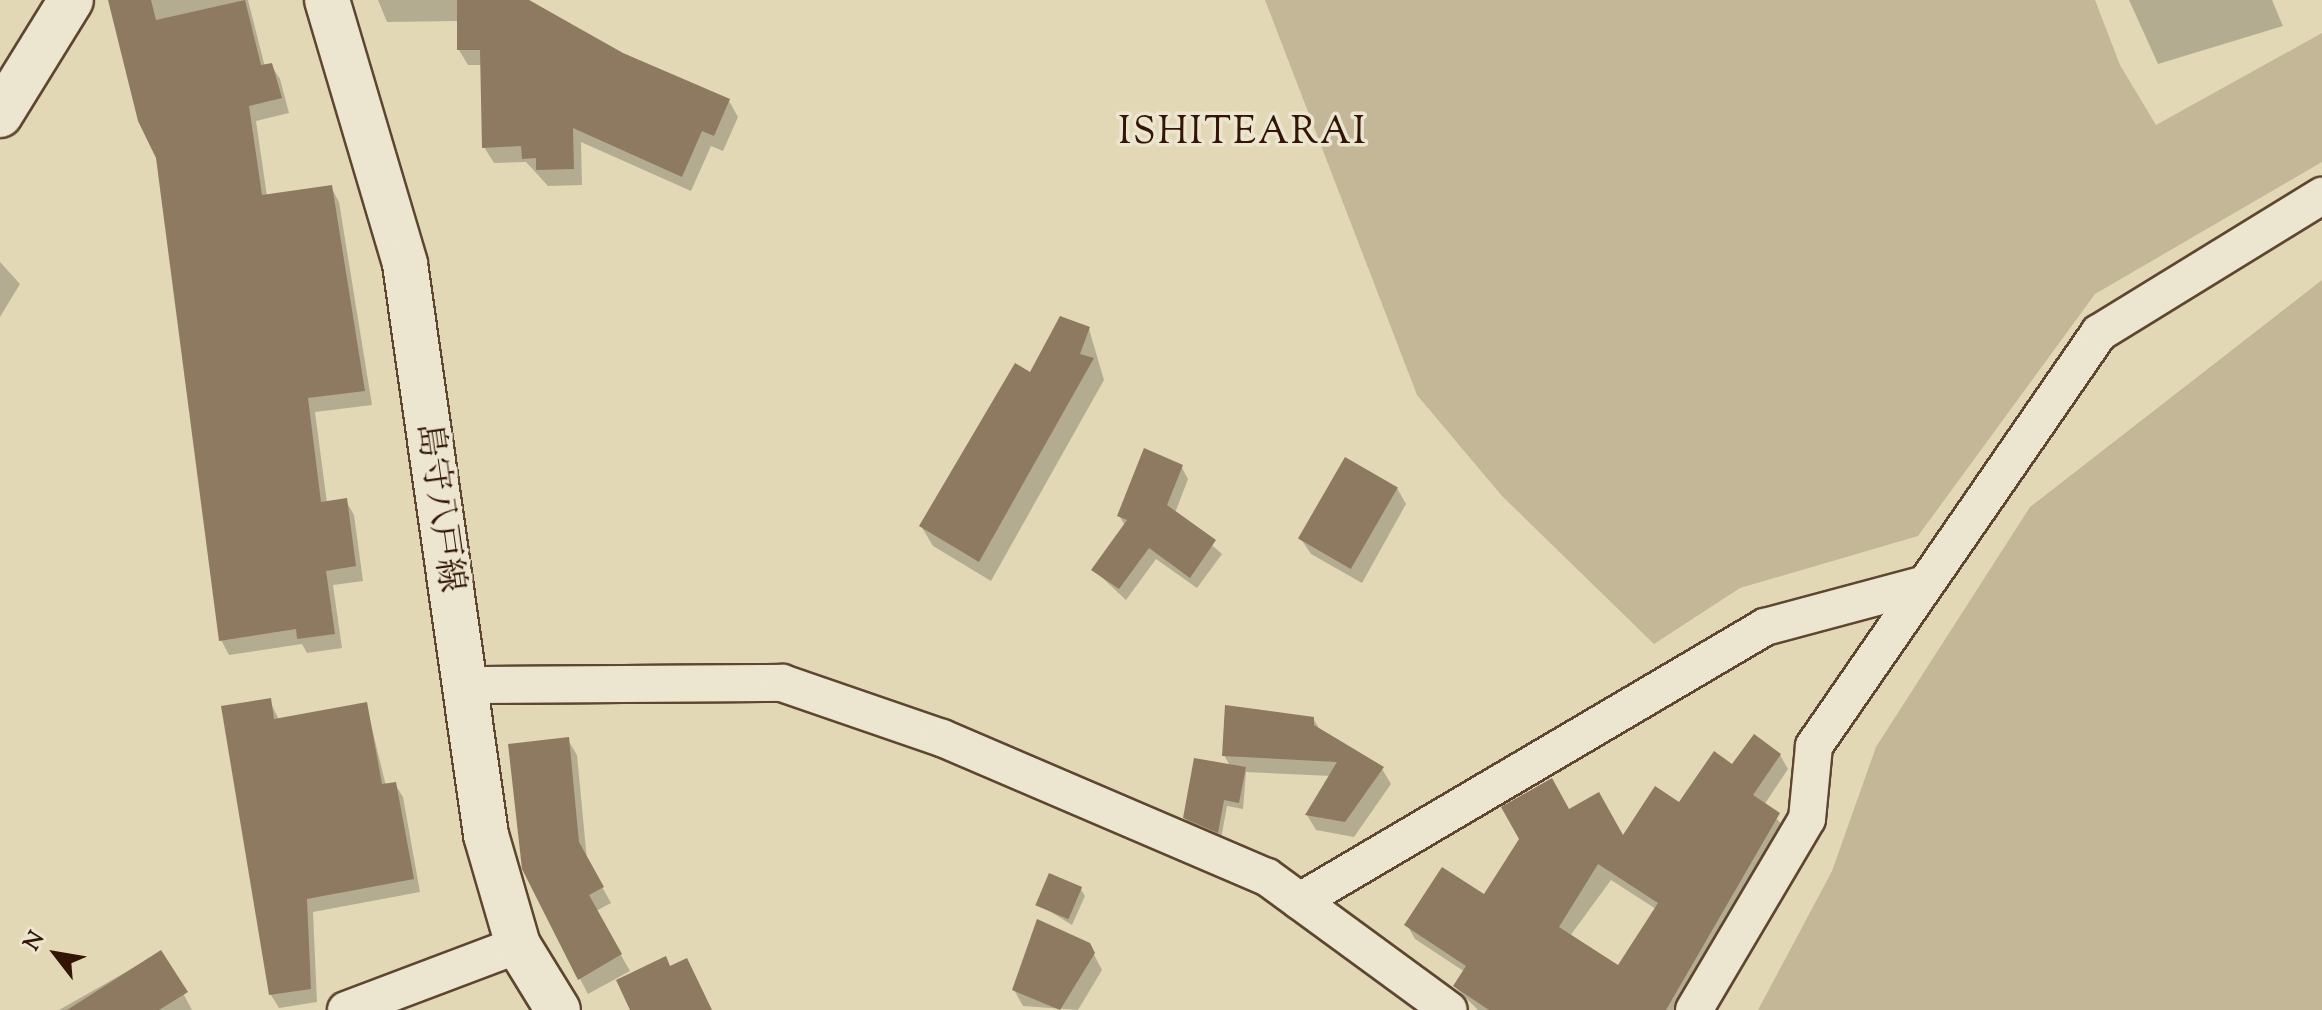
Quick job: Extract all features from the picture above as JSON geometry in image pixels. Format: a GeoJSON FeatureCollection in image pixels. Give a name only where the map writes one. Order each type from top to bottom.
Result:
{"type":"FeatureCollection","features":[{"type":"Feature","properties":{"kind":"main road"},"geometry":{"type":"LineString","coordinates":[[0,115],[71,0]]}},
{"type":"Feature","properties":{"kind":"main road","name":"島守八戸線"},"geometry":{"type":"LineString","coordinates":[[327,0],[405,264],[486,835],[518,945],[558,1010]]}},
{"type":"Feature","properties":{"kind":"street"},"geometry":{"type":"LineString","coordinates":[[1694,1010],[1807,819],[1814,746],[1922,585],[2099,333],[2322,196]]}},
{"type":"Feature","properties":{"kind":"street"},"geometry":{"type":"LineString","coordinates":[[1300,901],[1765,627],[1922,585]]}},
{"type":"Feature","properties":{"kind":"street"},"geometry":{"type":"LineString","coordinates":[[464,685],[782,683],[942,738],[1267,877],[1449,1010]]}},
{"type":"Feature","properties":{"kind":"street"},"geometry":{"type":"LineString","coordinates":[[346,1010],[518,945]]}},
{"type":"Feature","properties":{"kind":"shaded area"},"geometry":{"type":"Polygon","coordinates":[[[1265,0],[2095,0],[2120,65],[2156,125],[2322,33],[2322,162],[2095,294],[1918,536],[1740,588],[1654,644],[1502,496],[1417,395],[1265,0]]]}},
{"type":"Feature","properties":{"kind":"shaded area"},"geometry":{"type":"Polygon","coordinates":[[[2322,280],[2322,1010],[1758,1010],[1832,871],[1876,747],[2030,507],[2322,280]]]}},
{"type":"Feature","properties":{"kind":"building"},"geometry":{"type":"Polygon","coordinates":[[[108,0],[151,0],[156,20],[245,0],[261,65],[272,63],[282,98],[249,106],[262,195],[332,185],[365,391],[308,398],[321,502],[347,498],[356,566],[326,571],[335,634],[297,639],[296,629],[219,641],[156,158],[138,121],[108,0]]]}},
{"type":"Feature","properties":{"kind":"building"},"geometry":{"type":"Polygon","coordinates":[[[457,0],[529,0],[623,53],[730,99],[714,136],[702,131],[682,177],[573,128],[574,169],[536,170],[536,158],[522,159],[521,146],[482,148],[480,50],[457,50],[457,0]]]}},
{"type":"Feature","properties":{"kind":"building"},"geometry":{"type":"Polygon","coordinates":[[[1060,316],[1090,327],[1080,354],[1094,358],[979,562],[919,526],[1015,363],[1030,372],[1060,316]]]}},
{"type":"Feature","properties":{"kind":"building"},"geometry":{"type":"Polygon","coordinates":[[[1144,448],[1183,465],[1167,505],[1216,540],[1190,578],[1149,548],[1119,589],[1091,570],[1127,520],[1117,516],[1144,448]]]}},
{"type":"Feature","properties":{"kind":"building"},"geometry":{"type":"Polygon","coordinates":[[[1345,457],[1398,488],[1351,569],[1298,538],[1345,457]]]}},
{"type":"Feature","properties":{"kind":"building"},"geometry":{"type":"Polygon","coordinates":[[[271,698],[274,719],[367,702],[382,784],[396,782],[414,879],[307,899],[311,989],[269,995],[221,706],[271,698]]]}},
{"type":"Feature","properties":{"kind":"building"},"geometry":{"type":"Polygon","coordinates":[[[1225,705],[1314,717],[1314,725],[1384,767],[1345,822],[1305,815],[1337,762],[1222,756],[1225,705]]]}},
{"type":"Feature","properties":{"kind":"building"},"geometry":{"type":"Polygon","coordinates":[[[1754,734],[1781,754],[1753,795],[1780,813],[1666,1010],[1489,1010],[1453,986],[1466,966],[1404,925],[1442,867],[1484,894],[1519,839],[1501,807],[1552,778],[1569,809],[1599,792],[1623,835],[1655,786],[1679,802],[1714,751],[1732,764],[1754,734]],[[1598,864],[1559,927],[1618,965],[1658,903],[1598,864]]]}},
{"type":"Feature","properties":{"kind":"building"},"geometry":{"type":"Polygon","coordinates":[[[569,737],[579,842],[604,887],[589,895],[622,954],[578,980],[522,869],[508,744],[569,737]]]}},
{"type":"Feature","properties":{"kind":"building"},"geometry":{"type":"Polygon","coordinates":[[[1194,758],[1246,767],[1239,803],[1224,800],[1218,833],[1183,818],[1194,758]]]}},
{"type":"Feature","properties":{"kind":"building"},"geometry":{"type":"Polygon","coordinates":[[[1049,873],[1082,887],[1068,919],[1035,905],[1049,873]]]}},
{"type":"Feature","properties":{"kind":"building"},"geometry":{"type":"Polygon","coordinates":[[[1037,919],[1090,943],[1095,953],[1060,1010],[1012,990],[1037,919]]]}},
{"type":"Feature","properties":{"kind":"building"},"geometry":{"type":"Polygon","coordinates":[[[161,950],[188,992],[159,1010],[67,1010],[161,950]]]}},
{"type":"Feature","properties":{"kind":"building"},"geometry":{"type":"Polygon","coordinates":[[[666,956],[670,966],[687,958],[712,1010],[630,1010],[616,980],[666,956]]]}},
{"type":"Feature","properties":{"kind":"district","name":"ISHITEARAI"},"geometry":{"type":"Point","coordinates":[1243,135]}}]}
